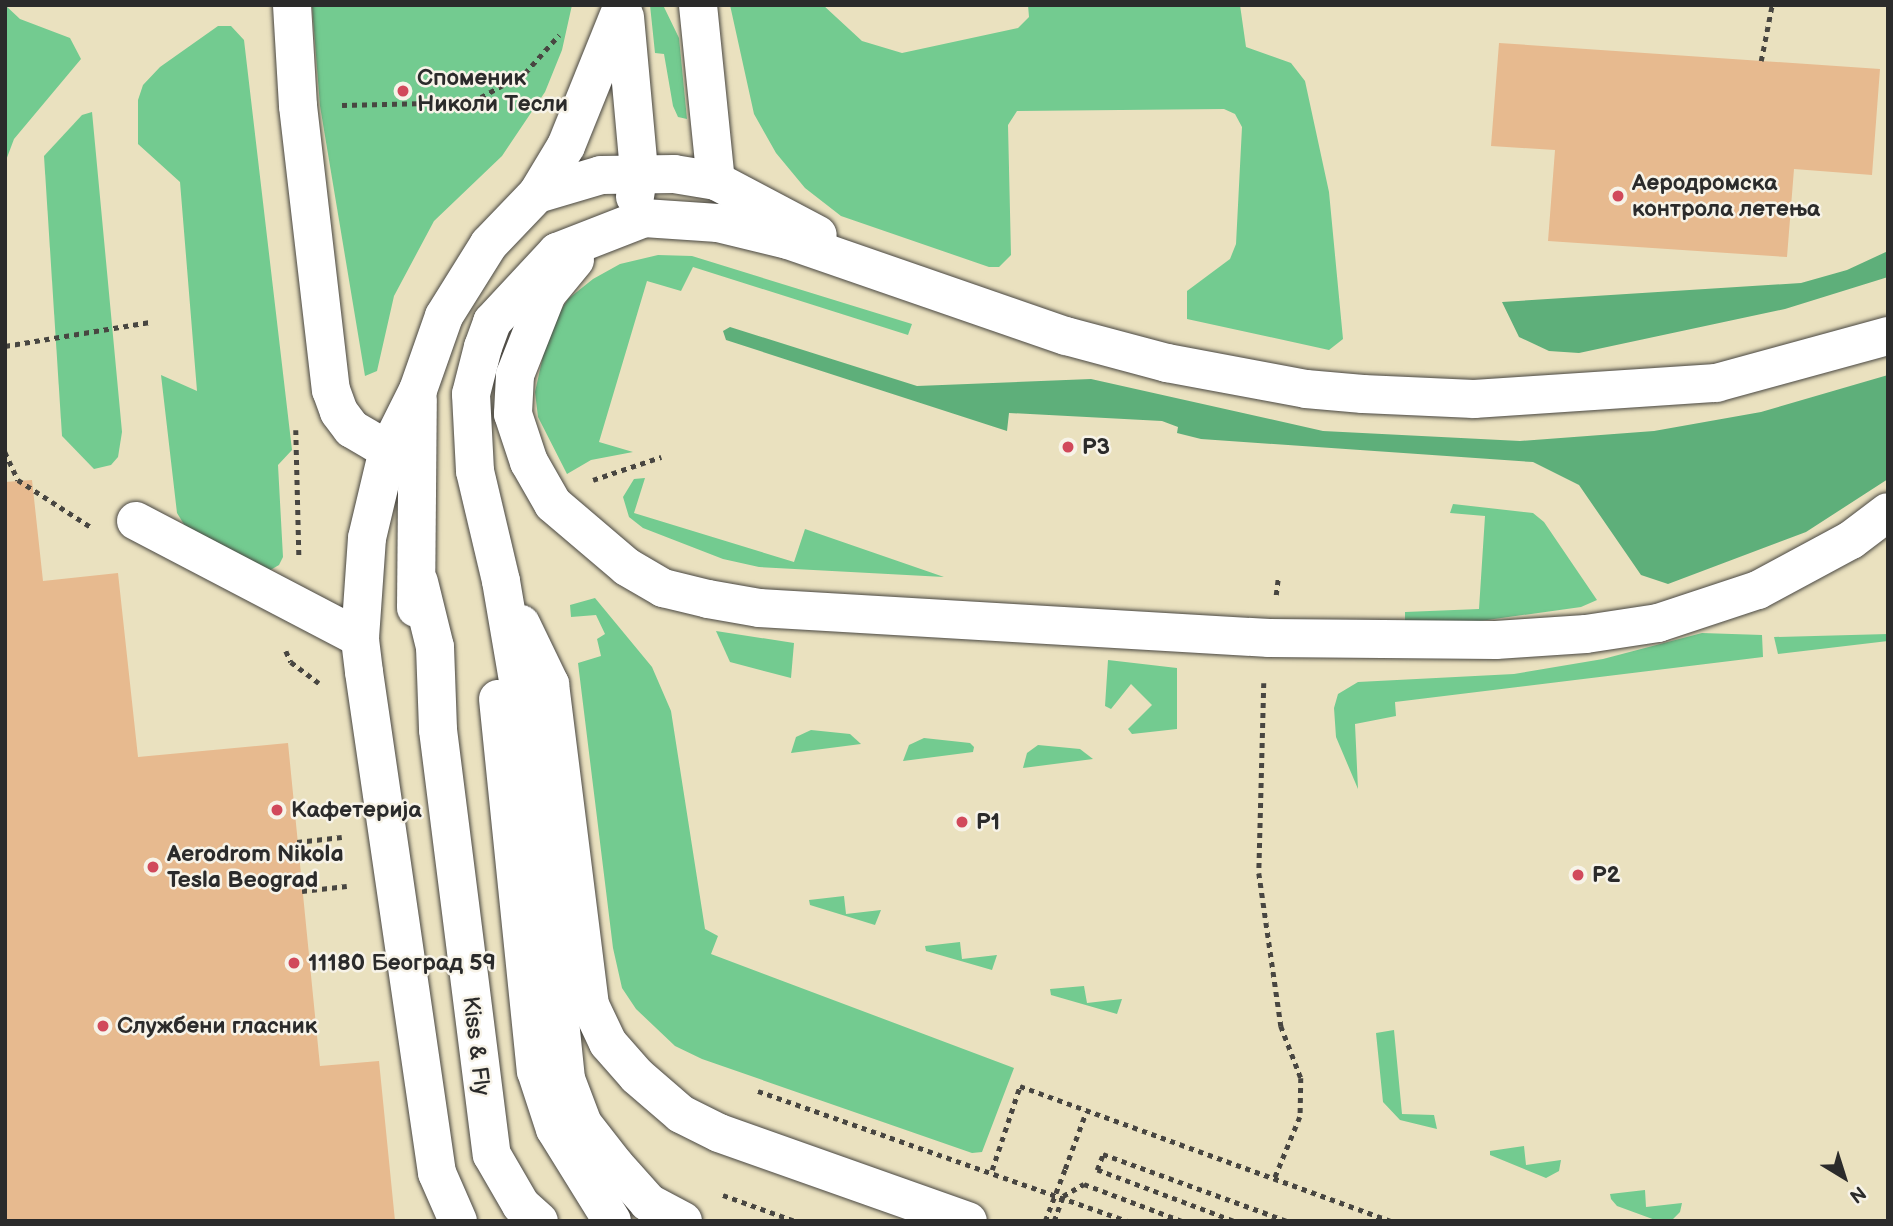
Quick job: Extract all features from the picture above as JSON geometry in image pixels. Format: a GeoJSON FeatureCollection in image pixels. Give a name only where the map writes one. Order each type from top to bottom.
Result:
{"type":"FeatureCollection","features":[{"type":"Feature","properties":{"kind":"street"},"geometry":{"type":"LineString","coordinates":[[292,5],[298,106],[331,390],[339,412],[352,429],[388,450]]}},
{"type":"Feature","properties":{"kind":"street"},"geometry":{"type":"LineString","coordinates":[[624,5],[639,172],[607,233],[547,294],[515,375],[513,414],[529,462],[554,504],[627,567],[663,588],[759,608],[1269,638],[1496,640],[1586,634],[1658,623],[1758,590],[1851,540],[1888,512]]}},
{"type":"Feature","properties":{"kind":"street"},"geometry":{"type":"LineString","coordinates":[[458,1221],[437,1173],[362,655],[367,538],[388,450],[418,390],[430,347],[462,282],[489,244],[537,194],[587,103],[624,5]]}},
{"type":"Feature","properties":{"kind":"street"},"geometry":{"type":"LineString","coordinates":[[698,5],[716,181]]}},
{"type":"Feature","properties":{"kind":"street"},"geometry":{"type":"LineString","coordinates":[[537,194],[570,181],[639,172],[716,181],[792,218],[866,267]]}},
{"type":"Feature","properties":{"kind":"street"},"geometry":{"type":"LineString","coordinates":[[683,1221],[648,1202],[615,1165],[583,1124],[566,1079],[535,780],[501,581],[475,471],[474,372],[492,322],[528,278],[557,251],[667,216],[718,223],[788,240],[1066,336],[1154,359],[1306,389],[1363,394],[1474,399],[1716,383],[1888,336]]}},
{"type":"Feature","properties":{"kind":"street","name":"Kiss & Fly"},"geometry":{"type":"LineString","coordinates":[[418,390],[419,582],[412,650],[438,730],[492,1155],[521,1205],[539,1221]]}},
{"type":"Feature","properties":{"kind":"street"},"geometry":{"type":"LineString","coordinates":[[136,521],[362,655]]}},
{"type":"Feature","properties":{"kind":"street"},"geometry":{"type":"LineString","coordinates":[[501,581],[498,690],[536,1071],[555,1129],[612,1221]]}},
{"type":"Feature","properties":{"kind":"street"},"geometry":{"type":"LineString","coordinates":[[501,581],[550,684],[590,1005],[608,1043],[637,1076],[681,1115],[719,1133],[968,1221]]}},
{"type":"Feature","properties":{"kind":"path"},"geometry":{"type":"LineString","coordinates":[[1761,61],[1772,5]]}},
{"type":"Feature","properties":{"kind":"path"},"geometry":{"type":"LineString","coordinates":[[298,106],[472,102],[525,74],[546,55],[565,22]]}},
{"type":"Feature","properties":{"kind":"path"},"geometry":{"type":"LineString","coordinates":[[5,346],[149,322]]}},
{"type":"Feature","properties":{"kind":"path"},"geometry":{"type":"LineString","coordinates":[[587,483],[661,457]]}},
{"type":"Feature","properties":{"kind":"path"},"geometry":{"type":"LineString","coordinates":[[1274,1180],[1300,1117],[1301,1078],[1281,1026],[1259,873],[1262,699],[1278,579]]}},
{"type":"Feature","properties":{"kind":"path"},"geometry":{"type":"LineString","coordinates":[[285,642],[291,662],[317,681],[322,693]]}},
{"type":"Feature","properties":{"kind":"path"},"geometry":{"type":"LineString","coordinates":[[297,842],[342,837]]}},
{"type":"Feature","properties":{"kind":"path"},"geometry":{"type":"LineString","coordinates":[[302,891],[347,886]]}},
{"type":"Feature","properties":{"kind":"path"},"geometry":{"type":"LineString","coordinates":[[992,1170],[1020,1087],[1391,1221]]}},
{"type":"Feature","properties":{"kind":"path"},"geometry":{"type":"LineString","coordinates":[[758,1091],[992,1170],[1128,1221]]}},
{"type":"Feature","properties":{"kind":"path"},"geometry":{"type":"LineString","coordinates":[[1045,1221],[1086,1112]]}},
{"type":"Feature","properties":{"kind":"path"},"geometry":{"type":"LineString","coordinates":[[1233,1221],[1097,1170],[1103,1154],[1287,1221]]}},
{"type":"Feature","properties":{"kind":"path"},"geometry":{"type":"LineString","coordinates":[[1054,1221],[1063,1196],[1084,1184],[1182,1221]]}},
{"type":"Feature","properties":{"kind":"path"},"geometry":{"type":"LineString","coordinates":[[723,1195],[795,1221]]}},
{"type":"Feature","properties":{"kind":"green space"},"geometry":{"type":"Polygon","coordinates":[[[5,5],[20,19],[70,38],[81,59],[14,139],[5,163],[5,5]]]}},
{"type":"Feature","properties":{"kind":"green space"},"geometry":{"type":"Polygon","coordinates":[[[312,5],[572,5],[562,50],[545,92],[502,156],[434,221],[394,296],[377,371],[365,376],[320,106],[312,5]]]}},
{"type":"Feature","properties":{"kind":"green space"},"geometry":{"type":"Polygon","coordinates":[[[650,5],[663,5],[679,38],[687,119],[678,117],[673,106],[664,54],[655,53],[650,5]]]}},
{"type":"Feature","properties":{"kind":"green space"},"geometry":{"type":"Polygon","coordinates":[[[730,5],[823,5],[862,41],[902,53],[1018,28],[1029,17],[1028,5],[1240,5],[1246,47],[1291,63],[1305,81],[1329,192],[1343,339],[1329,350],[1187,319],[1187,291],[1230,259],[1236,244],[1242,127],[1235,114],[1224,109],[1017,111],[1008,125],[1011,255],[999,267],[989,267],[841,216],[805,188],[776,153],[754,114],[730,5]]]}},
{"type":"Feature","properties":{"kind":"green space"},"geometry":{"type":"Polygon","coordinates":[[[218,26],[231,26],[244,40],[292,450],[278,465],[283,557],[279,565],[267,572],[185,526],[177,513],[161,375],[197,391],[180,182],[138,144],[138,100],[143,85],[160,67],[218,26]]]}},
{"type":"Feature","properties":{"kind":"green space"},"geometry":{"type":"Polygon","coordinates":[[[92,112],[122,432],[118,457],[111,465],[94,469],[62,436],[44,156],[82,115],[92,112]]]}},
{"type":"Feature","properties":{"kind":"green space"},"geometry":{"type":"Polygon","coordinates":[[[1888,251],[1888,277],[1785,309],[1579,353],[1549,351],[1519,337],[1502,302],[1801,283],[1847,270],[1888,251]]]}},
{"type":"Feature","properties":{"kind":"green space"},"geometry":{"type":"Polygon","coordinates":[[[658,255],[692,256],[912,324],[908,335],[693,267],[681,291],[647,281],[599,442],[633,452],[591,460],[567,474],[538,417],[535,392],[549,329],[568,299],[593,279],[620,264],[658,255]]]}},
{"type":"Feature","properties":{"kind":"green space"},"geometry":{"type":"Polygon","coordinates":[[[730,327],[917,386],[1091,379],[1323,431],[1520,441],[1654,431],[1761,412],[1888,375],[1888,479],[1806,532],[1668,584],[1641,575],[1579,485],[1533,462],[1201,439],[1177,433],[1178,427],[1162,421],[1009,413],[1007,431],[726,340],[723,331],[730,327]]]}},
{"type":"Feature","properties":{"kind":"green space"},"geometry":{"type":"Polygon","coordinates":[[[645,478],[634,513],[794,562],[805,529],[944,577],[759,567],[723,559],[643,528],[629,517],[623,497],[634,479],[645,478]]]}},
{"type":"Feature","properties":{"kind":"green space"},"geometry":{"type":"Polygon","coordinates":[[[1453,504],[1533,513],[1544,522],[1597,600],[1581,607],[1480,621],[1405,624],[1405,612],[1479,609],[1485,516],[1450,513],[1453,504]]]}},
{"type":"Feature","properties":{"kind":"green space"},"geometry":{"type":"Polygon","coordinates":[[[595,598],[652,667],[671,711],[705,929],[718,936],[711,954],[1014,1068],[982,1152],[972,1153],[702,1059],[675,1046],[636,1009],[622,988],[613,948],[578,663],[601,656],[597,639],[605,634],[596,615],[571,617],[570,605],[595,598]]]}},
{"type":"Feature","properties":{"kind":"green space"},"geometry":{"type":"Polygon","coordinates":[[[716,631],[794,643],[791,678],[730,662],[716,631]]]}},
{"type":"Feature","properties":{"kind":"green space"},"geometry":{"type":"Polygon","coordinates":[[[1702,633],[1762,635],[1763,657],[1395,702],[1396,716],[1355,724],[1358,789],[1336,737],[1334,708],[1338,694],[1358,682],[1514,674],[1603,659],[1702,633]]]}},
{"type":"Feature","properties":{"kind":"green space"},"geometry":{"type":"Polygon","coordinates":[[[1888,634],[1888,641],[1778,654],[1774,637],[1888,634]]]}},
{"type":"Feature","properties":{"kind":"green space"},"geometry":{"type":"Polygon","coordinates":[[[1108,660],[1177,668],[1177,729],[1132,734],[1128,729],[1152,705],[1131,684],[1111,709],[1105,706],[1108,660]]]}},
{"type":"Feature","properties":{"kind":"green space"},"geometry":{"type":"Polygon","coordinates":[[[811,730],[850,734],[861,744],[791,753],[796,737],[811,730]]]}},
{"type":"Feature","properties":{"kind":"green space"},"geometry":{"type":"Polygon","coordinates":[[[924,738],[970,743],[974,747],[973,752],[903,761],[909,745],[924,738]]]}},
{"type":"Feature","properties":{"kind":"green space"},"geometry":{"type":"Polygon","coordinates":[[[1038,745],[1080,749],[1093,759],[1023,768],[1027,753],[1038,745]]]}},
{"type":"Feature","properties":{"kind":"green space"},"geometry":{"type":"Polygon","coordinates":[[[844,896],[846,914],[881,910],[875,925],[810,905],[809,900],[844,896]]]}},
{"type":"Feature","properties":{"kind":"green space"},"geometry":{"type":"Polygon","coordinates":[[[960,942],[962,959],[997,955],[992,970],[926,951],[925,946],[960,942]]]}},
{"type":"Feature","properties":{"kind":"green space"},"geometry":{"type":"Polygon","coordinates":[[[1084,986],[1087,1003],[1122,999],[1117,1014],[1051,995],[1050,989],[1084,986]]]}},
{"type":"Feature","properties":{"kind":"green space"},"geometry":{"type":"Polygon","coordinates":[[[1394,1030],[1402,1114],[1434,1115],[1437,1129],[1400,1120],[1383,1102],[1376,1033],[1394,1030]]]}},
{"type":"Feature","properties":{"kind":"green space"},"geometry":{"type":"Polygon","coordinates":[[[1524,1146],[1526,1165],[1561,1160],[1559,1171],[1546,1178],[1490,1155],[1490,1151],[1524,1146]]]}},
{"type":"Feature","properties":{"kind":"green space"},"geometry":{"type":"Polygon","coordinates":[[[1645,1190],[1646,1207],[1682,1203],[1680,1212],[1671,1221],[1658,1221],[1617,1206],[1610,1194],[1645,1190]]]}},
{"type":"Feature","properties":{"kind":"building"},"geometry":{"type":"Polygon","coordinates":[[[1499,43],[1880,69],[1872,175],[1794,169],[1787,257],[1548,241],[1555,150],[1491,146],[1499,43]]]}},
{"type":"Feature","properties":{"kind":"building","name":"Aerodrom Nikola Tesla Beograd"},"geometry":{"type":"Polygon","coordinates":[[[32,480],[43,581],[118,573],[138,757],[288,743],[320,1066],[379,1061],[395,1221],[5,1221],[5,482],[32,480]]]}},
{"type":"Feature","properties":{"kind":"place","name":"Споменик Николи Тесли"},"geometry":{"type":"Point","coordinates":[403,91]}},
{"type":"Feature","properties":{"kind":"place","name":"Аеродромска контрола летења"},"geometry":{"type":"Point","coordinates":[1618,196]}},
{"type":"Feature","properties":{"kind":"place","name":"P3"},"geometry":{"type":"Point","coordinates":[1068,447]}},
{"type":"Feature","properties":{"kind":"place","name":"Кафетерија"},"geometry":{"type":"Point","coordinates":[277,810]}},
{"type":"Feature","properties":{"kind":"place","name":"P1"},"geometry":{"type":"Point","coordinates":[962,822]}},
{"type":"Feature","properties":{"kind":"place","name":"Aerodrom Nikola Tesla Beograd"},"geometry":{"type":"Point","coordinates":[153,867]}},
{"type":"Feature","properties":{"kind":"place","name":"P2"},"geometry":{"type":"Point","coordinates":[1578,875]}},
{"type":"Feature","properties":{"kind":"place","name":"11180 Београд 59"},"geometry":{"type":"Point","coordinates":[294,963]}},
{"type":"Feature","properties":{"kind":"place","name":"Службени гласник"},"geometry":{"type":"Point","coordinates":[103,1026]}}]}
